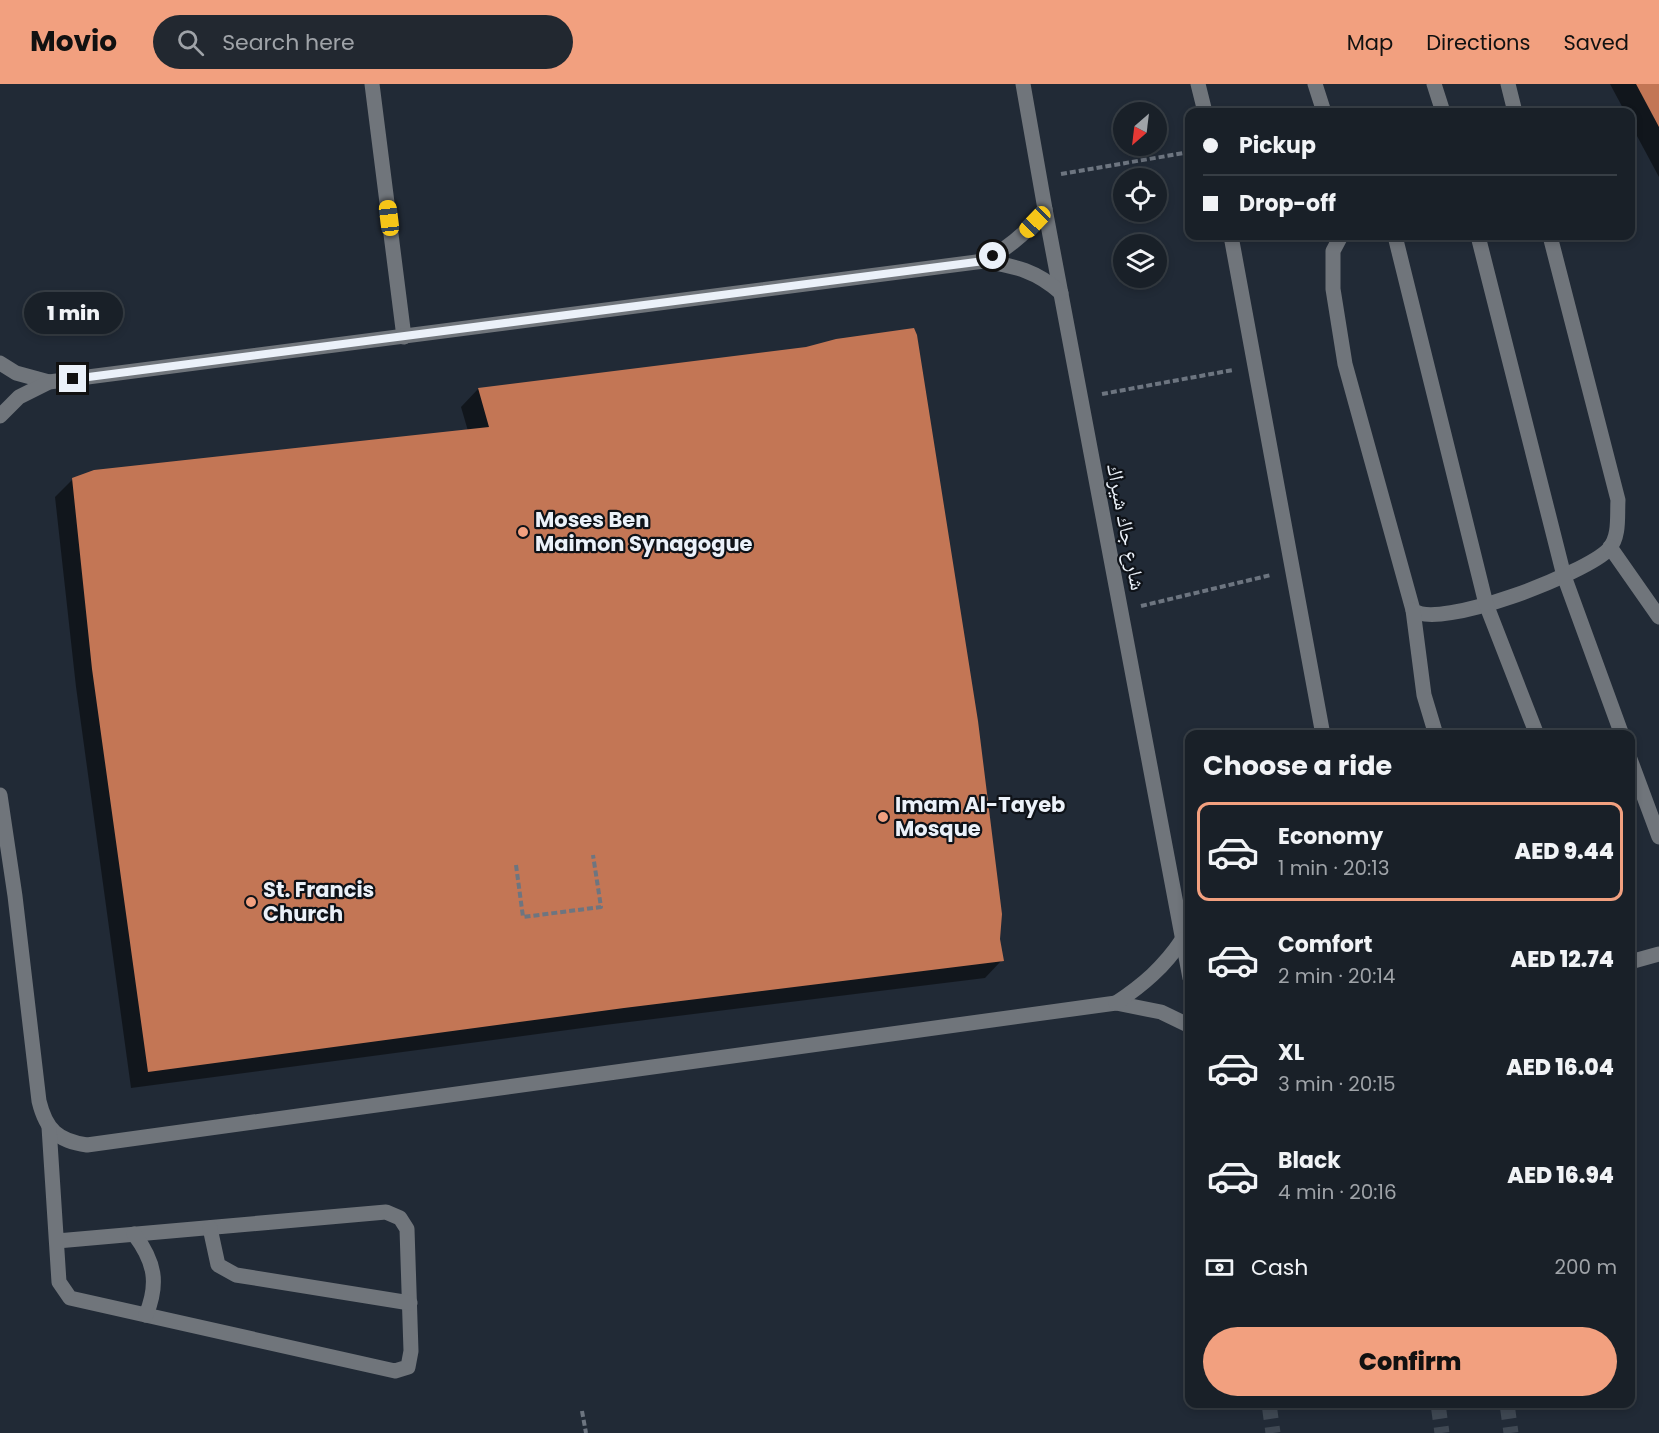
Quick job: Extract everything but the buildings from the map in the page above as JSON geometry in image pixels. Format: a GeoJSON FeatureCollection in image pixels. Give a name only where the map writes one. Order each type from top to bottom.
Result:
{"type":"FeatureCollection","features":[{"type":"Feature","properties":{"kind":"street"},"geometry":{"type":"LineString","coordinates":[[372,84],[404,337]]}},
{"type":"Feature","properties":{"kind":"street","name":"شارع جاك شيراك"},"geometry":{"type":"LineString","coordinates":[[1023,84],[1185,954]]}},
{"type":"Feature","properties":{"kind":"street"},"geometry":{"type":"LineString","coordinates":[[1198,84],[1204,108]]}},
{"type":"Feature","properties":{"kind":"street"},"geometry":{"type":"LineString","coordinates":[[1315,84],[1323,108]]}},
{"type":"Feature","properties":{"kind":"street"},"geometry":{"type":"LineString","coordinates":[[1434,84],[1442,108]]}},
{"type":"Feature","properties":{"kind":"street"},"geometry":{"type":"LineString","coordinates":[[1508,84],[1514,108]]}},
{"type":"Feature","properties":{"kind":"street"},"geometry":{"type":"LineString","coordinates":[[984,261],[1018,239],[1045,209]]}},
{"type":"Feature","properties":{"kind":"street"},"geometry":{"type":"LineString","coordinates":[[1232,240],[1322,730]]}},
{"type":"Feature","properties":{"kind":"street"},"geometry":{"type":"LineString","coordinates":[[1339,240],[1333,251],[1333,289],[1345,364],[1413,610],[1424,695],[1434,730]]}},
{"type":"Feature","properties":{"kind":"street"},"geometry":{"type":"LineString","coordinates":[[1396,240],[1486,604],[1535,730]]}},
{"type":"Feature","properties":{"kind":"street"},"geometry":{"type":"LineString","coordinates":[[1479,240],[1564,576],[1620,730]]}},
{"type":"Feature","properties":{"kind":"street"},"geometry":{"type":"LineString","coordinates":[[1413,610],[1427,616],[1509,599],[1598,559],[1610,547],[1617,529],[1618,500],[1551,240]]}},
{"type":"Feature","properties":{"kind":"street"},"geometry":{"type":"LineString","coordinates":[[0,416],[20,397],[49,382],[984,261],[1006,264],[1027,271],[1047,280],[1061,293]]}},
{"type":"Feature","properties":{"kind":"street"},"geometry":{"type":"LineString","coordinates":[[0,363],[16,373],[49,382]]}},
{"type":"Feature","properties":{"kind":"street"},"geometry":{"type":"LineString","coordinates":[[1610,547],[1659,617]]}},
{"type":"Feature","properties":{"kind":"street"},"geometry":{"type":"LineString","coordinates":[[1635,772],[1659,837]]}},
{"type":"Feature","properties":{"kind":"street"},"geometry":{"type":"LineString","coordinates":[[0,795],[15,896],[39,1101],[42,1115],[49,1127],[60,1137],[73,1143],[87,1145],[1116,1003],[1161,1012],[1185,1024]]}},
{"type":"Feature","properties":{"kind":"street"},"geometry":{"type":"LineString","coordinates":[[1116,1003],[1153,976],[1169,960],[1182,940]]}},
{"type":"Feature","properties":{"kind":"street"},"geometry":{"type":"LineString","coordinates":[[1635,961],[1659,954]]}},
{"type":"Feature","properties":{"kind":"street"},"geometry":{"type":"LineString","coordinates":[[49,1127],[59,1282],[70,1298],[395,1371],[408,1366],[411,1351],[407,1229],[400,1218],[386,1212],[57,1241]]}},
{"type":"Feature","properties":{"kind":"street"},"geometry":{"type":"LineString","coordinates":[[210,1228],[218,1265],[236,1275],[410,1303]]}},
{"type":"Feature","properties":{"kind":"street"},"geometry":{"type":"LineString","coordinates":[[134,1234],[144,1247],[153,1273],[154,1294],[146,1315]]}},
{"type":"Feature","properties":{"kind":"path"},"geometry":{"type":"LineString","coordinates":[[1040,178],[1185,153]]}},
{"type":"Feature","properties":{"kind":"path"},"geometry":{"type":"LineString","coordinates":[[1081,398],[1254,366]]}},
{"type":"Feature","properties":{"kind":"path"},"geometry":{"type":"LineString","coordinates":[[1120,610],[1292,570]]}},
{"type":"Feature","properties":{"kind":"path"},"geometry":{"type":"LineString","coordinates":[[516,865],[523,917],[601,907],[593,855]]}},
{"type":"Feature","properties":{"kind":"path"},"geometry":{"type":"LineString","coordinates":[[582,1412],[586,1433]]}},
{"type":"Feature","properties":{"kind":"tunnel"},"geometry":{"type":"LineString","coordinates":[[1270,1408],[1273,1433]]}},
{"type":"Feature","properties":{"kind":"tunnel"},"geometry":{"type":"LineString","coordinates":[[1439,1408],[1442,1433]]}},
{"type":"Feature","properties":{"kind":"tunnel"},"geometry":{"type":"LineString","coordinates":[[1508,1408],[1511,1433]]}},
{"type":"Feature","properties":{"kind":"place","name":"Moses Ben Maimon Synagogue"},"geometry":{"type":"Point","coordinates":[523,532]}},
{"type":"Feature","properties":{"kind":"place","name":"Imam Al-Tayeb Mosque"},"geometry":{"type":"Point","coordinates":[883,817]}},
{"type":"Feature","properties":{"kind":"place","name":"St. Francis Church"},"geometry":{"type":"Point","coordinates":[251,902]}},
{"type":"Feature","properties":{"kind":"route"},"geometry":{"type":"LineString","coordinates":[[73,379],[984,261],[993,256]]}}]}
